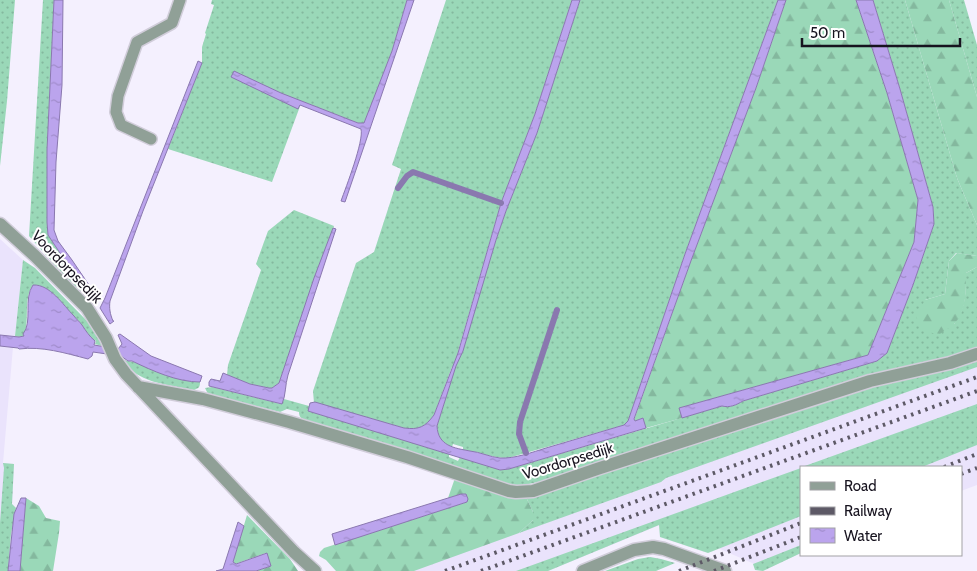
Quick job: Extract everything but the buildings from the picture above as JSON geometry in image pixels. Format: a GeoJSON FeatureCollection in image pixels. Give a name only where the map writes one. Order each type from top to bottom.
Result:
{"type":"FeatureCollection","features":[{"type":"Feature","properties":{"kind":"street","name":"Voordorpsedijk"},"geometry":{"type":"LineString","coordinates":[[0,224],[87,308],[106,338],[115,359],[126,374],[294,552],[315,571]]}},
{"type":"Feature","properties":{"kind":"street","name":"Voordorpsedijk"},"geometry":{"type":"LineString","coordinates":[[138,387],[203,399],[256,413],[406,457],[509,491],[524,492],[548,486],[870,381],[950,363],[977,354]]}},
{"type":"Feature","properties":{"kind":"street"},"geometry":{"type":"LineString","coordinates":[[583,571],[634,550],[653,547],[725,571]]}},
{"type":"Feature","properties":{"kind":"lane"},"geometry":{"type":"LineString","coordinates":[[151,139],[121,125],[116,112],[118,96],[137,42],[172,23],[180,0]]}},
{"type":"Feature","properties":{"kind":"shaded area"},"geometry":{"type":"Polygon","coordinates":[[[0,239],[23,260],[15,336],[11,336],[11,347],[13,347],[3,463],[14,464],[12,504],[16,508],[8,571],[0,571],[0,239]]]}},
{"type":"Feature","properties":{"kind":"shaded area"},"geometry":{"type":"Polygon","coordinates":[[[977,362],[977,485],[962,491],[962,466],[800,466],[800,553],[766,569],[660,525],[548,571],[336,571],[520,505],[977,362]]]}},
{"type":"Feature","properties":{"kind":"green space"},"geometry":{"type":"Polygon","coordinates":[[[0,0],[15,0],[0,166],[0,0]]]}},
{"type":"Feature","properties":{"kind":"green space"},"geometry":{"type":"Polygon","coordinates":[[[43,0],[54,0],[47,150],[48,235],[84,289],[78,291],[29,236],[43,0]]]}},
{"type":"Feature","properties":{"kind":"green space"},"geometry":{"type":"Polygon","coordinates":[[[212,0],[407,0],[392,51],[365,123],[358,123],[301,101],[272,182],[168,149],[202,63],[202,47],[214,5],[211,4],[212,0]]]}},
{"type":"Feature","properties":{"kind":"green space"},"geometry":{"type":"Polygon","coordinates":[[[446,0],[572,0],[535,114],[501,203],[459,348],[458,353],[461,354],[496,240],[537,133],[580,0],[778,0],[685,254],[628,421],[624,425],[508,458],[463,450],[463,447],[453,444],[452,447],[445,444],[439,436],[437,426],[456,365],[452,367],[434,415],[425,425],[418,428],[404,428],[314,403],[313,391],[356,263],[374,252],[401,169],[392,165],[446,0]]]}},
{"type":"Feature","properties":{"kind":"green space"},"geometry":{"type":"Polygon","coordinates":[[[786,0],[856,0],[887,93],[918,200],[914,242],[868,355],[680,408],[682,418],[646,428],[643,418],[634,420],[756,88],[786,0]]]}},
{"type":"Feature","properties":{"kind":"green space"},"geometry":{"type":"Polygon","coordinates":[[[873,0],[905,0],[957,178],[977,225],[977,256],[956,253],[949,261],[945,294],[925,300],[954,324],[963,306],[966,273],[977,267],[977,348],[953,356],[880,372],[538,482],[520,486],[506,484],[305,420],[300,417],[299,412],[287,409],[280,412],[208,394],[205,388],[212,387],[281,404],[284,399],[309,406],[309,411],[449,454],[449,457],[458,461],[460,457],[500,470],[509,469],[722,406],[733,406],[743,401],[877,361],[887,353],[934,224],[933,207],[873,0]]]}},
{"type":"Feature","properties":{"kind":"green space"},"geometry":{"type":"Polygon","coordinates":[[[905,0],[949,0],[977,97],[977,225],[957,178],[905,0]]]}},
{"type":"Feature","properties":{"kind":"green space"},"geometry":{"type":"Polygon","coordinates":[[[949,0],[964,0],[977,45],[977,97],[949,0]]]}},
{"type":"Feature","properties":{"kind":"green space"},"geometry":{"type":"Polygon","coordinates":[[[294,210],[334,226],[279,383],[269,388],[250,384],[227,375],[228,365],[261,270],[256,264],[268,231],[294,210]]]}},
{"type":"Feature","properties":{"kind":"green space"},"geometry":{"type":"Polygon","coordinates":[[[957,253],[977,256],[977,267],[966,273],[965,301],[961,314],[953,325],[940,334],[926,332],[916,317],[925,300],[945,294],[949,261],[957,253]]]}},
{"type":"Feature","properties":{"kind":"green space"},"geometry":{"type":"Polygon","coordinates":[[[23,260],[35,268],[88,322],[102,346],[95,344],[96,341],[50,291],[33,285],[28,296],[27,324],[24,336],[15,336],[23,260]]]}},
{"type":"Feature","properties":{"kind":"green space"},"geometry":{"type":"Polygon","coordinates":[[[123,359],[175,378],[200,382],[199,386],[194,390],[147,379],[133,371],[123,359]]]}},
{"type":"Feature","properties":{"kind":"green space"},"geometry":{"type":"Polygon","coordinates":[[[977,360],[977,367],[666,478],[661,482],[519,533],[533,520],[533,512],[526,497],[872,386],[977,360]]]}},
{"type":"Feature","properties":{"kind":"green space"},"geometry":{"type":"Polygon","coordinates":[[[977,404],[977,445],[924,466],[805,466],[977,404]]]}},
{"type":"Feature","properties":{"kind":"green space"},"geometry":{"type":"Polygon","coordinates":[[[3,463],[14,464],[12,504],[16,508],[11,534],[8,571],[0,571],[3,463]]]}},
{"type":"Feature","properties":{"kind":"green space"},"geometry":{"type":"Polygon","coordinates":[[[800,468],[800,516],[708,553],[660,537],[659,525],[548,571],[516,571],[800,468]]]}},
{"type":"Feature","properties":{"kind":"green space"},"geometry":{"type":"Polygon","coordinates":[[[455,478],[511,498],[526,497],[533,512],[533,520],[519,533],[414,571],[336,571],[326,560],[319,556],[324,548],[467,502],[461,494],[448,498],[455,478]]]}},
{"type":"Feature","properties":{"kind":"green space"},"geometry":{"type":"Polygon","coordinates":[[[26,498],[39,506],[46,518],[60,521],[53,571],[20,571],[26,498]]]}},
{"type":"Feature","properties":{"kind":"green space"},"geometry":{"type":"Polygon","coordinates":[[[247,515],[290,559],[298,571],[256,571],[271,566],[266,553],[235,564],[233,562],[247,515]]]}},
{"type":"Feature","properties":{"kind":"green space"},"geometry":{"type":"Polygon","coordinates":[[[800,545],[800,553],[763,571],[755,570],[753,564],[800,545]]]}},
{"type":"Feature","properties":{"kind":"green space"},"geometry":{"type":"Polygon","coordinates":[[[650,557],[675,563],[656,571],[605,571],[638,559],[650,557]]]}},
{"type":"Feature","properties":{"kind":"water"},"geometry":{"type":"Polygon","coordinates":[[[54,0],[63,0],[62,85],[56,162],[54,230],[58,241],[89,285],[84,289],[48,235],[47,150],[54,0]]]}},
{"type":"Feature","properties":{"kind":"water"},"geometry":{"type":"Polygon","coordinates":[[[407,0],[414,0],[345,202],[341,201],[360,143],[361,129],[300,105],[298,109],[231,77],[234,71],[281,93],[358,123],[364,123],[392,51],[407,0]]]}},
{"type":"Feature","properties":{"kind":"water"},"geometry":{"type":"Polygon","coordinates":[[[572,0],[580,0],[537,133],[496,240],[463,351],[456,366],[437,426],[440,438],[448,445],[496,457],[505,458],[523,455],[624,425],[628,421],[685,254],[778,0],[786,0],[756,88],[634,419],[635,421],[643,418],[646,428],[509,469],[500,470],[308,411],[310,403],[315,402],[409,429],[421,427],[434,415],[458,353],[501,203],[535,114],[572,0]]]}},
{"type":"Feature","properties":{"kind":"water"},"geometry":{"type":"Polygon","coordinates":[[[856,0],[873,0],[933,207],[934,224],[887,353],[877,361],[743,401],[733,406],[722,406],[682,418],[679,408],[868,355],[914,242],[918,200],[887,93],[856,0]]]}},
{"type":"Feature","properties":{"kind":"water"},"geometry":{"type":"Polygon","coordinates":[[[198,61],[202,63],[143,211],[110,301],[110,313],[114,321],[110,324],[100,308],[198,61]]]}},
{"type":"Feature","properties":{"kind":"water"},"geometry":{"type":"Polygon","coordinates":[[[333,228],[336,229],[288,375],[282,404],[209,386],[211,379],[220,381],[223,373],[250,384],[269,388],[279,383],[333,228]]]}},
{"type":"Feature","properties":{"kind":"water"},"geometry":{"type":"Polygon","coordinates":[[[33,285],[51,291],[95,341],[94,345],[118,349],[122,344],[118,335],[120,334],[151,356],[202,376],[200,382],[191,382],[165,375],[128,361],[121,356],[93,352],[92,356],[88,359],[45,349],[19,349],[0,346],[0,335],[24,336],[30,291],[33,285]]]}},
{"type":"Feature","properties":{"kind":"water"},"geometry":{"type":"Polygon","coordinates":[[[466,494],[467,502],[335,545],[332,534],[466,494]]]}},
{"type":"Feature","properties":{"kind":"water"},"geometry":{"type":"Polygon","coordinates":[[[21,498],[26,498],[20,571],[8,571],[14,514],[21,498]]]}},
{"type":"Feature","properties":{"kind":"water"},"geometry":{"type":"Polygon","coordinates":[[[238,522],[244,526],[233,562],[236,564],[267,553],[271,566],[256,571],[216,571],[223,569],[238,522]]]}},
{"type":"Feature","properties":{"kind":"waterway"},"geometry":{"type":"LineString","coordinates":[[398,188],[407,176],[413,172],[501,203]]}},
{"type":"Feature","properties":{"kind":"waterway"},"geometry":{"type":"LineString","coordinates":[[526,453],[519,434],[520,422],[557,310]]}},
{"type":"Feature","properties":{"kind":"railway"},"geometry":{"type":"LineString","coordinates":[[445,571],[977,377]]}},
{"type":"Feature","properties":{"kind":"railway"},"geometry":{"type":"LineString","coordinates":[[481,571],[977,391]]}},
{"type":"Feature","properties":{"kind":"railway"},"geometry":{"type":"LineString","coordinates":[[947,466],[977,454]]}},
{"type":"Feature","properties":{"kind":"railway"},"geometry":{"type":"LineString","coordinates":[[962,474],[977,468]]}},
{"type":"Feature","properties":{"kind":"railway"},"geometry":{"type":"LineString","coordinates":[[679,571],[800,523]]}},
{"type":"Feature","properties":{"kind":"railway"},"geometry":{"type":"LineString","coordinates":[[714,571],[800,537]]}}]}
